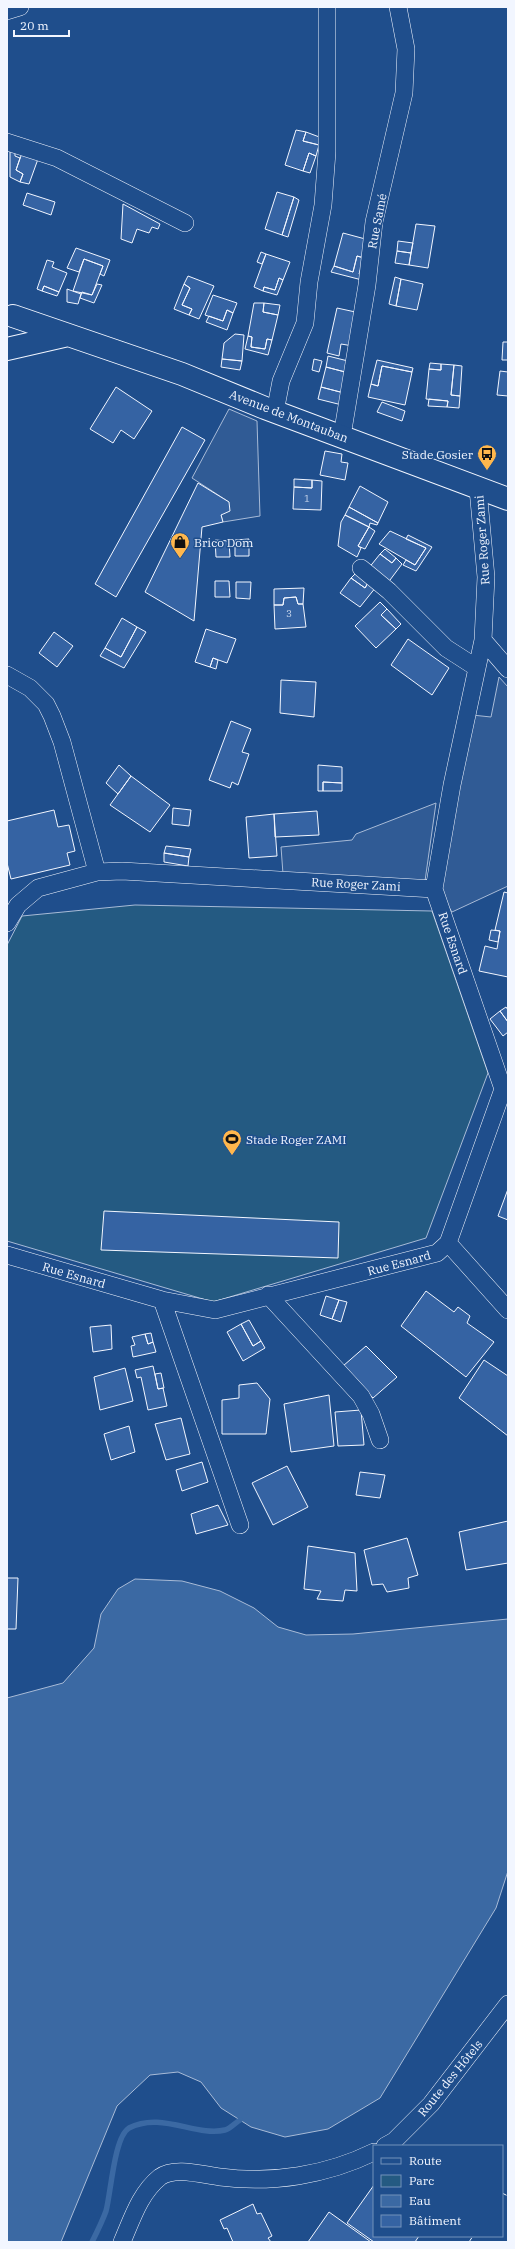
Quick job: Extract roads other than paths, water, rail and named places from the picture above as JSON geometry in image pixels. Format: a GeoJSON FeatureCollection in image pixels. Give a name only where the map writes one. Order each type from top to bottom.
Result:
{"type":"FeatureCollection","features":[{"type":"Feature","properties":{"kind":"main road","name":"Avenue de Montauban"},"geometry":{"type":"LineString","coordinates":[[10,311],[68,335],[182,374],[275,412],[478,488],[506,496]]}},
{"type":"Feature","properties":{"kind":"main road","name":"Avenue de Montauban"},"geometry":{"type":"LineString","coordinates":[[7,348],[12,340],[14,328],[10,311]]}},
{"type":"Feature","properties":{"kind":"main road","name":"Avenue de Montauban"},"geometry":{"type":"LineString","coordinates":[[7,348],[68,335]]}},
{"type":"Feature","properties":{"kind":"street"},"geometry":{"type":"LineString","coordinates":[[7,11],[20,7]]}},
{"type":"Feature","properties":{"kind":"street"},"geometry":{"type":"LineString","coordinates":[[275,412],[281,381],[305,323],[309,282],[322,205],[327,152],[326,7]]}},
{"type":"Feature","properties":{"kind":"street","name":"Rue Samé"},"geometry":{"type":"LineString","coordinates":[[342,436],[366,293],[374,222],[404,93],[406,49],[398,7]]}},
{"type":"Feature","properties":{"kind":"street"},"geometry":{"type":"LineString","coordinates":[[7,142],[57,158],[185,222]]}},
{"type":"Feature","properties":{"kind":"street","name":"Rue Roger Zami"},"geometry":{"type":"LineString","coordinates":[[7,923],[18,905],[38,888],[82,874],[98,872],[122,871],[434,889],[452,785],[483,640],[486,577],[478,488]]}},
{"type":"Feature","properties":{"kind":"street"},"geometry":{"type":"LineString","coordinates":[[361,568],[388,590],[446,648],[477,668]]}},
{"type":"Feature","properties":{"kind":"street"},"geometry":{"type":"LineString","coordinates":[[483,640],[508,669]]}},
{"type":"Feature","properties":{"kind":"street"},"geometry":{"type":"LineString","coordinates":[[7,675],[30,688],[46,704],[52,716],[62,742],[98,872]]}},
{"type":"Feature","properties":{"kind":"street","name":"Rue Esnard"},"geometry":{"type":"LineString","coordinates":[[7,1256],[162,1300],[215,1310],[268,1295],[428,1257],[437,1253],[448,1243],[505,1085],[434,889]]}},
{"type":"Feature","properties":{"kind":"street"},"geometry":{"type":"LineString","coordinates":[[448,1243],[508,1310]]}},
{"type":"Feature","properties":{"kind":"street"},"geometry":{"type":"LineString","coordinates":[[268,1295],[361,1396],[371,1414],[380,1440]]}},
{"type":"Feature","properties":{"kind":"street"},"geometry":{"type":"LineString","coordinates":[[162,1300],[240,1525]]}},
{"type":"Feature","properties":{"kind":"street","name":"Route des Hôtels"},"geometry":{"type":"LineString","coordinates":[[387,2145],[394,2141],[431,2104],[508,2004]]}},
{"type":"Feature","properties":{"kind":"street"},"geometry":{"type":"LineString","coordinates":[[122,2242],[143,2195],[161,2176],[178,2172],[248,2181],[321,2172],[351,2163],[373,2152]]}},
{"type":"Feature","properties":{"kind":"water"},"geometry":{"type":"Polygon","coordinates":[[[135,1579],[182,1581],[220,1591],[254,1608],[278,1627],[306,1635],[353,1634],[508,1619],[508,1871],[496,1908],[380,2098],[328,2129],[285,2137],[251,2127],[221,2108],[201,2082],[178,2072],[150,2075],[117,2106],[61,2242],[7,2242],[7,1698],[63,1683],[94,1648],[101,1614],[118,1589],[135,1579]]]}},
{"type":"Feature","properties":{"kind":"waterway"},"geometry":{"type":"LineString","coordinates":[[92,2242],[106,2211],[116,2153],[124,2133],[129,2128],[141,2123],[153,2122],[214,2131],[225,2130],[240,2120]]}},
{"type":"Feature","properties":{"kind":"place","name":"Stade Gosier"},"geometry":{"type":"Point","coordinates":[487,471]}},
{"type":"Feature","properties":{"kind":"place","name":"Brico Dom"},"geometry":{"type":"Point","coordinates":[180,559]}},
{"type":"Feature","properties":{"kind":"place","name":"Stade Roger ZAMI"},"geometry":{"type":"Point","coordinates":[232,1156]}}]}
